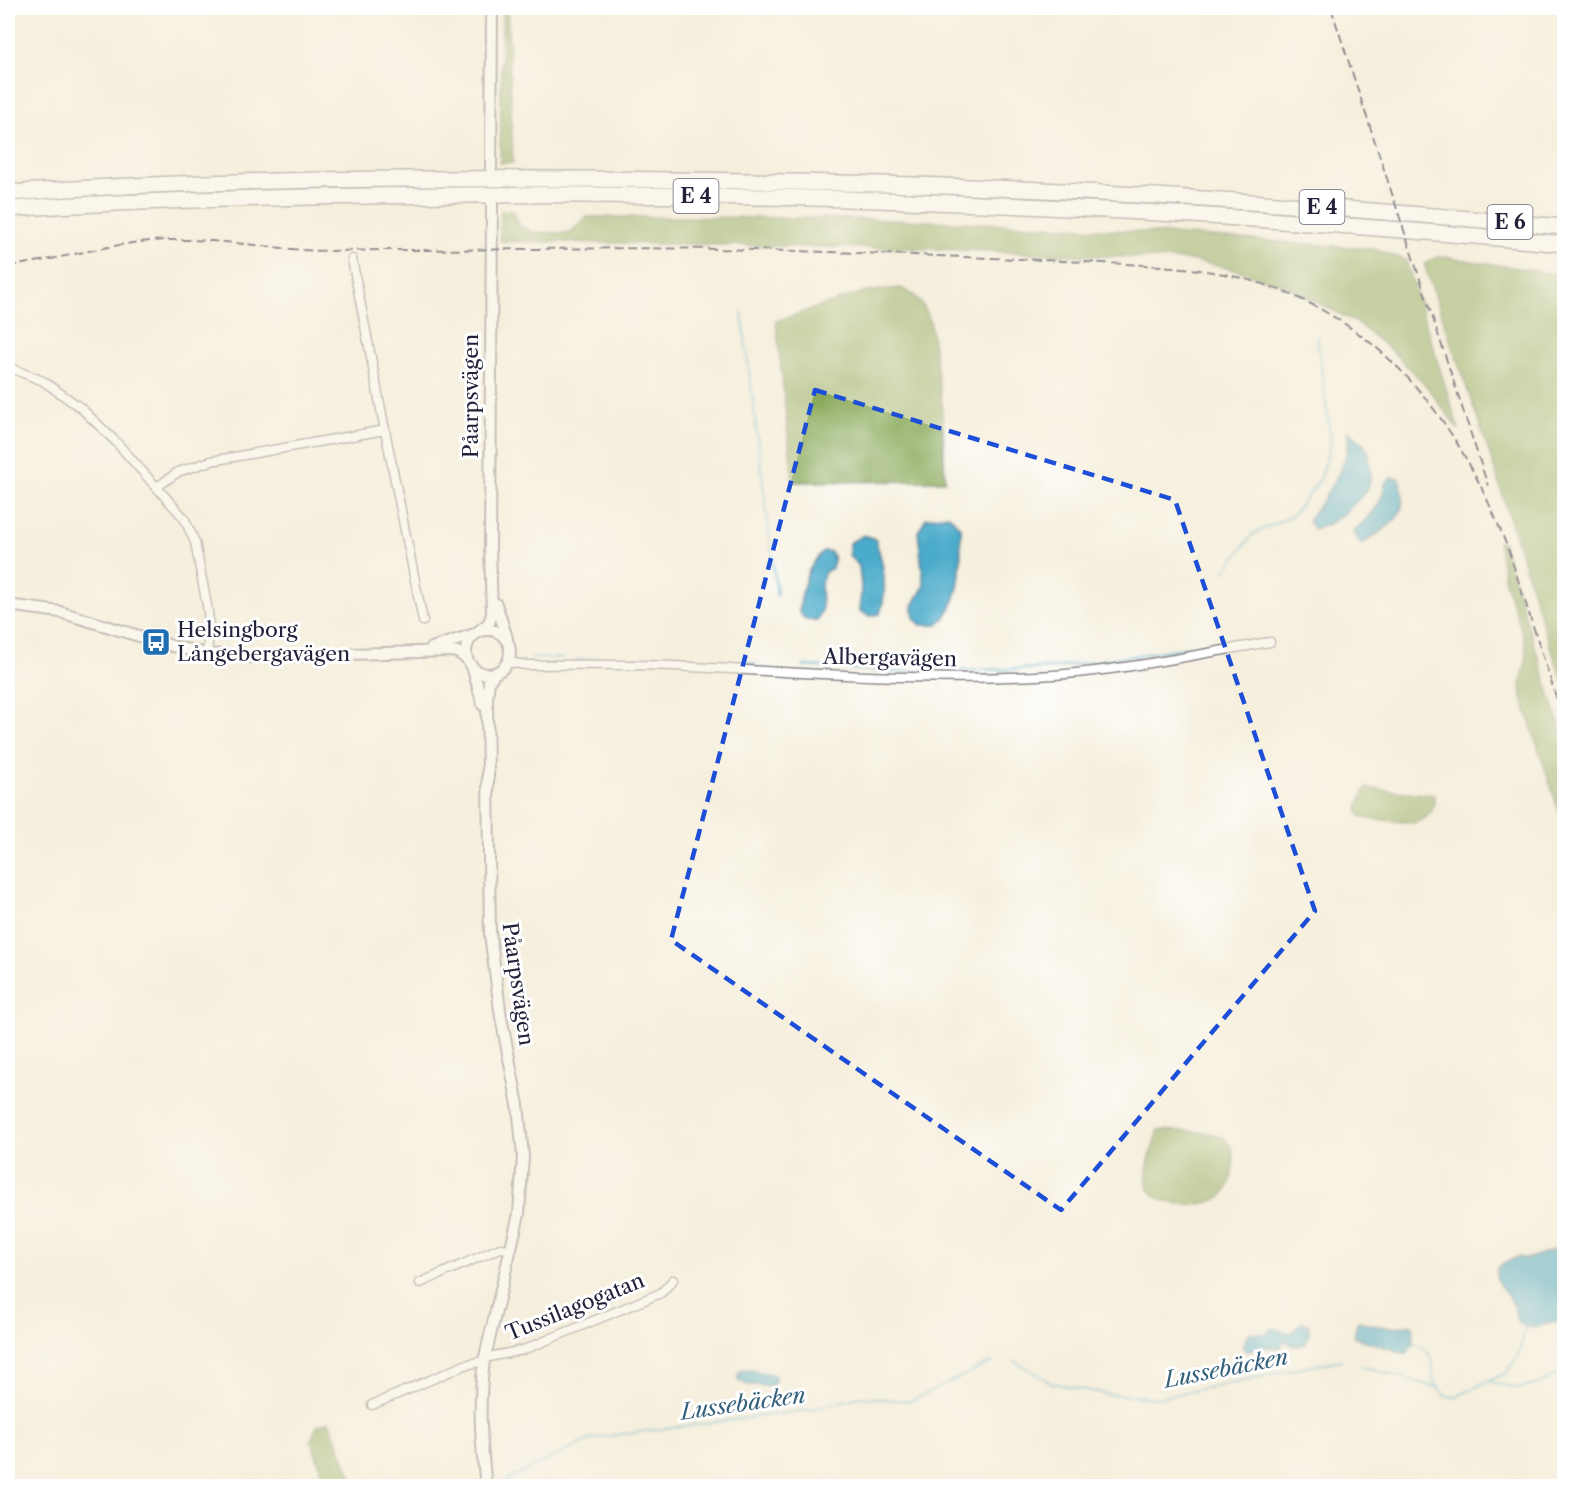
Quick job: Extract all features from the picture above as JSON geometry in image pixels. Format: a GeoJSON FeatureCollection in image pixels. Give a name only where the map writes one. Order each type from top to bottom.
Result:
{"type":"FeatureCollection","features":[{"type":"Feature","properties":{"kind":"highway","name":"E 4"},"geometry":{"type":"LineString","coordinates":[[8,193],[377,179],[698,180],[1106,193],[1265,202],[1455,218],[1564,219]]}},
{"type":"Feature","properties":{"kind":"highway","name":"E 4"},"geometry":{"type":"LineString","coordinates":[[8,209],[284,198],[532,195],[712,196],[1024,205],[1212,215],[1500,238],[1564,251]]}},
{"type":"Feature","properties":{"kind":"highway","name":"E 6"},"geometry":{"type":"LineString","coordinates":[[1455,218],[1564,227]]}},
{"type":"Feature","properties":{"kind":"highway","name":"E 6"},"geometry":{"type":"LineString","coordinates":[[1500,238],[1564,244]]}},
{"type":"Feature","properties":{"kind":"street"},"geometry":{"type":"LineString","coordinates":[[491,169],[492,8]]}},
{"type":"Feature","properties":{"kind":"street","name":"Påarpsvägen"},"geometry":{"type":"LineString","coordinates":[[477,633],[487,626],[491,618],[492,590],[490,548],[492,202]]}},
{"type":"Feature","properties":{"kind":"street"},"geometry":{"type":"LineString","coordinates":[[352,259],[423,621]]}},
{"type":"Feature","properties":{"kind":"street"},"geometry":{"type":"LineString","coordinates":[[8,368],[43,381],[81,408],[116,442],[180,513],[192,532],[208,611],[207,654]]}},
{"type":"Feature","properties":{"kind":"street"},"geometry":{"type":"LineString","coordinates":[[157,487],[178,472],[211,461],[386,430]]}},
{"type":"Feature","properties":{"kind":"street","name":"Påarpsvägen"},"geometry":{"type":"LineString","coordinates":[[492,590],[508,641]]}},
{"type":"Feature","properties":{"kind":"street"},"geometry":{"type":"LineString","coordinates":[[8,605],[60,612],[164,644],[207,654],[251,657],[457,652],[483,673],[495,673],[508,662],[511,652],[508,641],[495,631],[477,633],[412,653]]}},
{"type":"Feature","properties":{"kind":"street"},"geometry":{"type":"LineString","coordinates":[[469,663],[466,648],[471,638],[477,633]]}},
{"type":"Feature","properties":{"kind":"street","name":"Albergavägen"},"geometry":{"type":"LineString","coordinates":[[508,662],[671,666],[900,678],[1001,677],[1055,675],[1125,667],[1270,642]]}},
{"type":"Feature","properties":{"kind":"street","name":"Påarpsvägen"},"geometry":{"type":"LineString","coordinates":[[469,663],[487,722]]}},
{"type":"Feature","properties":{"kind":"street","name":"Påarpsvägen"},"geometry":{"type":"LineString","coordinates":[[486,1486],[480,1407],[484,1359],[512,1249],[521,1196],[523,1156],[518,1105],[501,1017],[490,934],[487,688],[490,678],[495,673]]}},
{"type":"Feature","properties":{"kind":"street"},"geometry":{"type":"LineString","coordinates":[[420,1283],[500,1248],[512,1249]]}},
{"type":"Feature","properties":{"kind":"street","name":"Tussilagogatan"},"geometry":{"type":"LineString","coordinates":[[484,1359],[523,1350],[661,1293],[673,1280]]}},
{"type":"Feature","properties":{"kind":"street"},"geometry":{"type":"LineString","coordinates":[[372,1405],[484,1359]]}},
{"type":"Feature","properties":{"kind":"highlighted area"},"geometry":{"type":"Polygon","coordinates":[[[815,390],[1175,500],[1315,911],[1061,1210],[671,940],[815,390]]]}},
{"type":"Feature","properties":{"kind":"green space"},"geometry":{"type":"Polygon","coordinates":[[[502,8],[507,8],[513,163],[500,163],[502,8]]]}},
{"type":"Feature","properties":{"kind":"green space"},"geometry":{"type":"Polygon","coordinates":[[[501,211],[513,211],[520,226],[532,232],[569,233],[587,217],[832,218],[1077,228],[1374,249],[1406,260],[1459,430],[1427,387],[1392,351],[1357,323],[1286,286],[1236,270],[1190,260],[939,249],[500,241],[501,211]]]}},
{"type":"Feature","properties":{"kind":"green space"},"geometry":{"type":"Polygon","coordinates":[[[1438,256],[1564,275],[1564,684],[1545,632],[1492,461],[1424,264],[1438,256]]]}},
{"type":"Feature","properties":{"kind":"green space"},"geometry":{"type":"Polygon","coordinates":[[[900,288],[919,300],[930,320],[942,404],[945,481],[793,482],[776,321],[864,292],[900,288]]]}},
{"type":"Feature","properties":{"kind":"green space"},"geometry":{"type":"Polygon","coordinates":[[[1498,541],[1502,542],[1564,739],[1564,827],[1522,698],[1521,685],[1527,655],[1523,634],[1505,582],[1498,541]]]}},
{"type":"Feature","properties":{"kind":"green space"},"geometry":{"type":"Polygon","coordinates":[[[1366,788],[1434,795],[1434,805],[1427,817],[1413,823],[1362,818],[1358,807],[1366,788]]]}},
{"type":"Feature","properties":{"kind":"green space"},"geometry":{"type":"Polygon","coordinates":[[[1158,1130],[1203,1132],[1225,1139],[1232,1149],[1234,1160],[1230,1182],[1224,1194],[1207,1203],[1182,1204],[1170,1202],[1151,1192],[1146,1178],[1158,1130]]]}},
{"type":"Feature","properties":{"kind":"green space"},"geometry":{"type":"Polygon","coordinates":[[[329,1421],[355,1486],[327,1486],[311,1440],[317,1426],[329,1421]]]}},
{"type":"Feature","properties":{"kind":"water"},"geometry":{"type":"Polygon","coordinates":[[[1348,431],[1363,443],[1369,452],[1371,476],[1368,489],[1348,511],[1327,525],[1314,530],[1308,521],[1342,466],[1346,454],[1348,431]]]}},
{"type":"Feature","properties":{"kind":"water"},"geometry":{"type":"Polygon","coordinates":[[[1391,477],[1399,479],[1403,503],[1400,512],[1389,525],[1361,545],[1353,531],[1378,505],[1385,483],[1391,477]]]}},
{"type":"Feature","properties":{"kind":"water"},"geometry":{"type":"Polygon","coordinates":[[[949,515],[961,529],[957,592],[947,614],[938,625],[921,625],[914,618],[913,606],[924,586],[918,532],[926,518],[949,515]]]}},
{"type":"Feature","properties":{"kind":"water"},"geometry":{"type":"Polygon","coordinates":[[[864,535],[875,539],[884,576],[884,596],[880,614],[869,616],[860,611],[859,566],[849,555],[849,543],[864,535]]]}},
{"type":"Feature","properties":{"kind":"water"},"geometry":{"type":"Polygon","coordinates":[[[824,551],[831,552],[834,560],[832,568],[825,572],[821,583],[822,610],[817,620],[806,620],[799,612],[803,587],[813,563],[824,551]]]}},
{"type":"Feature","properties":{"kind":"water"},"geometry":{"type":"Polygon","coordinates":[[[1564,1247],[1564,1319],[1535,1328],[1520,1325],[1516,1319],[1512,1302],[1497,1278],[1497,1267],[1519,1256],[1524,1259],[1564,1247]]]}},
{"type":"Feature","properties":{"kind":"water"},"geometry":{"type":"Polygon","coordinates":[[[1358,1321],[1390,1327],[1409,1324],[1413,1326],[1413,1343],[1407,1354],[1353,1337],[1358,1321]]]}},
{"type":"Feature","properties":{"kind":"water"},"geometry":{"type":"Polygon","coordinates":[[[1303,1322],[1309,1325],[1306,1344],[1294,1346],[1284,1341],[1281,1348],[1264,1347],[1247,1352],[1242,1347],[1249,1332],[1266,1334],[1272,1328],[1290,1333],[1303,1322]]]}},
{"type":"Feature","properties":{"kind":"water"},"geometry":{"type":"Polygon","coordinates":[[[746,1369],[774,1375],[776,1380],[771,1386],[749,1385],[738,1381],[740,1371],[746,1369]]]}},
{"type":"Feature","properties":{"kind":"waterway"},"geometry":{"type":"LineString","coordinates":[[742,313],[777,596]]}},
{"type":"Feature","properties":{"kind":"waterway"},"geometry":{"type":"LineString","coordinates":[[1224,572],[1253,534],[1293,515],[1321,478],[1331,441],[1317,336]]}},
{"type":"Feature","properties":{"kind":"waterway"},"geometry":{"type":"LineString","coordinates":[[804,666],[898,672],[1052,668],[1205,645]]}},
{"type":"Feature","properties":{"kind":"waterway"},"geometry":{"type":"LineString","coordinates":[[530,658],[563,658]]}},
{"type":"Feature","properties":{"kind":"waterway"},"geometry":{"type":"LineString","coordinates":[[576,659],[659,659]]}},
{"type":"Feature","properties":{"kind":"waterway"},"geometry":{"type":"LineString","coordinates":[[683,659],[756,664]]}},
{"type":"Feature","properties":{"kind":"waterway","name":"Lussebäcken"},"geometry":{"type":"LineString","coordinates":[[1488,1381],[1506,1373],[1518,1356],[1526,1328]]}},
{"type":"Feature","properties":{"kind":"waterway"},"geometry":{"type":"LineString","coordinates":[[1413,1343],[1428,1352],[1432,1362],[1433,1381],[1439,1387]]}},
{"type":"Feature","properties":{"kind":"waterway","name":"Lussebäcken"},"geometry":{"type":"LineString","coordinates":[[1015,1361],[1052,1383],[1106,1394],[1158,1398],[1341,1360]]}},
{"type":"Feature","properties":{"kind":"waterway","name":"Lussebäcken"},"geometry":{"type":"LineString","coordinates":[[499,1486],[593,1438],[809,1410],[859,1397],[911,1401],[992,1362]]}},
{"type":"Feature","properties":{"kind":"waterway","name":"Lussebäcken"},"geometry":{"type":"LineString","coordinates":[[1362,1366],[1439,1388],[1446,1396],[1456,1397],[1488,1381],[1511,1387],[1528,1387],[1564,1371]]}},
{"type":"Feature","properties":{"kind":"railway"},"geometry":{"type":"LineString","coordinates":[[1331,8],[1488,486]]}},
{"type":"Feature","properties":{"kind":"railway"},"geometry":{"type":"LineString","coordinates":[[8,266],[149,241],[187,240],[325,251],[675,248],[1031,259],[1183,268],[1235,276],[1286,292],[1348,326],[1380,351],[1409,380],[1458,444],[1478,480],[1511,557]]}},
{"type":"Feature","properties":{"kind":"railway"},"geometry":{"type":"LineString","coordinates":[[1508,549],[1564,721]]}},
{"type":"Feature","properties":{"kind":"place","name":"Helsingborg Långebergavägen"},"geometry":{"type":"Point","coordinates":[156,642]}}]}
